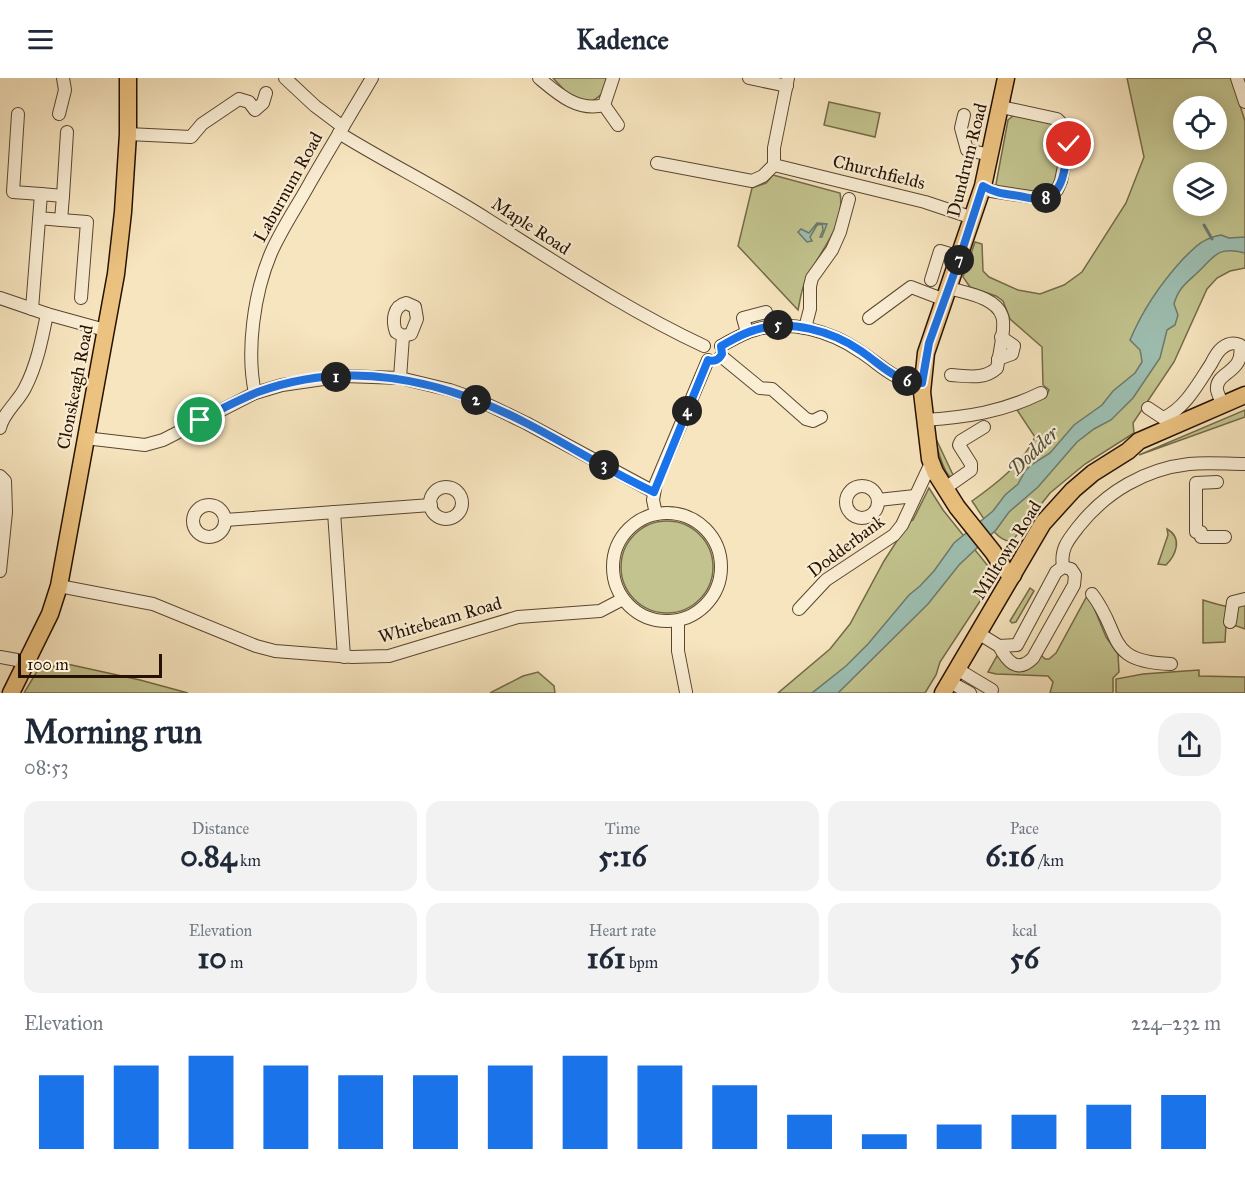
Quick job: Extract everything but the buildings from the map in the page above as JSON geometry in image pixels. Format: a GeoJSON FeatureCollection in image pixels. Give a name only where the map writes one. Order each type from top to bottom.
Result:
{"type":"FeatureCollection","features":[{"type":"Feature","properties":{"kind":"main road","name":"Clonskeagh Road"},"geometry":{"type":"LineString","coordinates":[[12,692],[50,614],[59,586],[118,253],[128,134],[128,78]]}},
{"type":"Feature","properties":{"kind":"main road","name":"Dundrum Road"},"geometry":{"type":"LineString","coordinates":[[1006,78],[983,186],[926,353],[922,383],[931,463],[944,489],[1004,569],[1013,575]]}},
{"type":"Feature","properties":{"kind":"main road","name":"Milltown Road"},"geometry":{"type":"LineString","coordinates":[[950,681],[1043,523],[1073,490],[1093,473],[1128,451],[1151,444],[1224,408],[1245,395]]}},
{"type":"Feature","properties":{"kind":"main road","name":"Milltown Road"},"geometry":{"type":"LineString","coordinates":[[1224,408],[1245,403]]}},
{"type":"Feature","properties":{"kind":"main road"},"geometry":{"type":"LineString","coordinates":[[993,552],[1015,551],[1031,543]]}},
{"type":"Feature","properties":{"kind":"street"},"geometry":{"type":"LineString","coordinates":[[59,114],[65,90],[63,78]]}},
{"type":"Feature","properties":{"kind":"street","name":"Maple Road"},"geometry":{"type":"LineString","coordinates":[[285,78],[341,130],[490,220],[602,292],[661,326],[704,346]]}},
{"type":"Feature","properties":{"kind":"street","name":"Laburnum Road"},"geometry":{"type":"LineString","coordinates":[[255,393],[251,352],[253,328],[260,290],[270,255],[372,78]]}},
{"type":"Feature","properties":{"kind":"street"},"geometry":{"type":"LineString","coordinates":[[539,78],[568,100],[593,108],[603,105]]}},
{"type":"Feature","properties":{"kind":"street"},"geometry":{"type":"LineString","coordinates":[[603,105],[613,78]]}},
{"type":"Feature","properties":{"kind":"street"},"geometry":{"type":"LineString","coordinates":[[657,163],[753,181],[763,176],[774,165],[774,148],[788,82],[749,78]]}},
{"type":"Feature","properties":{"kind":"street"},"geometry":{"type":"LineString","coordinates":[[1237,78],[1245,102]]}},
{"type":"Feature","properties":{"kind":"street"},"geometry":{"type":"LineString","coordinates":[[128,134],[190,137],[202,124],[239,99],[249,102],[255,110],[263,103],[266,93]]}},
{"type":"Feature","properties":{"kind":"street"},"geometry":{"type":"LineString","coordinates":[[603,105],[618,125]]}},
{"type":"Feature","properties":{"kind":"street"},"geometry":{"type":"LineString","coordinates":[[983,186],[991,191],[1044,199],[1057,190],[1061,181],[1069,142],[1063,123],[1057,118],[1001,107]]}},
{"type":"Feature","properties":{"kind":"street"},"geometry":{"type":"LineString","coordinates":[[18,114],[13,192],[63,196]]}},
{"type":"Feature","properties":{"kind":"street"},"geometry":{"type":"LineString","coordinates":[[964,115],[961,129],[967,150],[991,154]]}},
{"type":"Feature","properties":{"kind":"street"},"geometry":{"type":"LineString","coordinates":[[61,220],[67,132]]}},
{"type":"Feature","properties":{"kind":"street","name":"Churchfields"},"geometry":{"type":"LineString","coordinates":[[774,165],[925,202],[973,218]]}},
{"type":"Feature","properties":{"kind":"street"},"geometry":{"type":"LineString","coordinates":[[672,180],[675,166]]}},
{"type":"Feature","properties":{"kind":"street"},"geometry":{"type":"LineString","coordinates":[[32,309],[41,194]]}},
{"type":"Feature","properties":{"kind":"street","name":"Churchfields"},"geometry":{"type":"LineString","coordinates":[[805,328],[810,309],[812,278],[832,250],[840,232],[838,215],[849,199]]}},
{"type":"Feature","properties":{"kind":"street"},"geometry":{"type":"LineString","coordinates":[[39,218],[87,222],[81,298]]}},
{"type":"Feature","properties":{"kind":"street"},"geometry":{"type":"LineString","coordinates":[[931,280],[940,251],[960,257]]}},
{"type":"Feature","properties":{"kind":"street"},"geometry":{"type":"LineString","coordinates":[[869,318],[911,288],[985,300],[998,309],[1003,318],[997,368],[982,376],[951,375]]}},
{"type":"Feature","properties":{"kind":"street"},"geometry":{"type":"LineString","coordinates":[[1,299],[105,330]]}},
{"type":"Feature","properties":{"kind":"street"},"geometry":{"type":"LineString","coordinates":[[747,332],[743,318],[766,312]]}},
{"type":"Feature","properties":{"kind":"street"},"geometry":{"type":"LineString","coordinates":[[0,428],[2,421],[25,389],[33,370],[47,314]]}},
{"type":"Feature","properties":{"kind":"street"},"geometry":{"type":"LineString","coordinates":[[821,417],[813,420],[806,419],[772,389],[760,388],[738,370],[721,351],[712,341],[704,346],[704,355],[708,360],[714,361],[721,351],[747,332],[778,325],[805,328],[835,337],[848,344],[890,374],[910,382],[922,383]]}},
{"type":"Feature","properties":{"kind":"street"},"geometry":{"type":"LineString","coordinates":[[400,378],[403,336]]}},
{"type":"Feature","properties":{"kind":"street"},"geometry":{"type":"LineString","coordinates":[[1148,408],[1161,417],[1171,414],[1190,393],[1222,347],[1231,343],[1242,344],[1239,366],[1217,386],[1217,392],[1224,408]]}},
{"type":"Feature","properties":{"kind":"street"},"geometry":{"type":"LineString","coordinates":[[656,514],[652,500],[654,492],[708,360]]}},
{"type":"Feature","properties":{"kind":"street"},"geometry":{"type":"LineString","coordinates":[[85,438],[145,444],[163,440],[255,393],[299,381],[340,376],[400,378],[450,390],[478,400],[523,421],[654,492]]}},
{"type":"Feature","properties":{"kind":"street"},"geometry":{"type":"LineString","coordinates":[[925,420],[994,412],[1041,393]]}},
{"type":"Feature","properties":{"kind":"street"},"geometry":{"type":"LineString","coordinates":[[944,489],[971,470],[971,464],[958,445],[984,427]]}},
{"type":"Feature","properties":{"kind":"street","name":"Dodderbank"},"geometry":{"type":"LineString","coordinates":[[799,609],[826,580],[890,540],[902,525],[931,463]]}},
{"type":"Feature","properties":{"kind":"street"},"geometry":{"type":"LineString","coordinates":[[1063,567],[1062,552],[1071,536],[1095,508],[1126,484],[1149,474],[1183,465],[1245,464]]}},
{"type":"Feature","properties":{"kind":"street"},"geometry":{"type":"LineString","coordinates":[[0,476],[5,481],[6,512],[0,571]]}},
{"type":"Feature","properties":{"kind":"street"},"geometry":{"type":"LineString","coordinates":[[1217,482],[1196,483],[1196,532],[1201,532],[1201,537],[1225,537]]}},
{"type":"Feature","properties":{"kind":"street"},"geometry":{"type":"LineString","coordinates":[[878,500],[912,502]]}},
{"type":"Feature","properties":{"kind":"street"},"geometry":{"type":"LineString","coordinates":[[225,520],[431,505]]}},
{"type":"Feature","properties":{"kind":"street"},"geometry":{"type":"LineString","coordinates":[[334,512],[344,657]]}},
{"type":"Feature","properties":{"kind":"street"},"geometry":{"type":"LineString","coordinates":[[656,514],[680,515],[703,527],[714,540],[720,556],[720,573],[712,597],[693,614],[678,620],[662,621],[634,610],[623,599],[616,587],[613,574],[616,548],[623,536],[643,518],[656,514]]}},
{"type":"Feature","properties":{"kind":"street"},"geometry":{"type":"LineString","coordinates":[[978,633],[999,646],[1009,661],[1014,664],[1024,665],[1034,658],[1075,580],[1074,571],[1068,567],[1063,567],[1056,572],[1017,645],[1021,655],[1034,658]]}},
{"type":"Feature","properties":{"kind":"street","name":"Whitebeam Road"},"geometry":{"type":"LineString","coordinates":[[59,586],[153,604],[272,650],[344,657],[389,656],[518,616],[600,611],[623,599]]}},
{"type":"Feature","properties":{"kind":"street"},"geometry":{"type":"LineString","coordinates":[[1092,594],[1101,605],[1114,638],[1127,653],[1148,663],[1171,664]]}},
{"type":"Feature","properties":{"kind":"street"},"geometry":{"type":"LineString","coordinates":[[1230,622],[1230,609],[1233,602],[1245,599]]}},
{"type":"Feature","properties":{"kind":"street"},"geometry":{"type":"LineString","coordinates":[[678,620],[678,651],[686,692]]}},
{"type":"Feature","properties":{"kind":"street"},"geometry":{"type":"LineString","coordinates":[[999,646],[1017,645]]}},
{"type":"Feature","properties":{"kind":"street"},"geometry":{"type":"LineString","coordinates":[[0,657],[17,660],[25,666]]}},
{"type":"Feature","properties":{"kind":"street"},"geometry":{"type":"LineString","coordinates":[[950,681],[992,690]]}},
{"type":"Feature","properties":{"kind":"street"},"geometry":{"type":"LineString","coordinates":[[950,681],[970,693]]}},
{"type":"Feature","properties":{"kind":"green space"},"geometry":{"type":"Polygon","coordinates":[[[553,78],[608,78],[602,94],[588,103],[569,95],[553,78]]]}},
{"type":"Feature","properties":{"kind":"green space"},"geometry":{"type":"Polygon","coordinates":[[[1127,78],[1231,78],[1245,121],[1245,268],[1230,271],[1217,278],[1207,289],[1174,362],[1133,423],[1134,433],[1085,464],[1050,493],[1012,541],[1006,541],[989,526],[972,501],[1008,473],[1030,447],[1035,437],[1017,410],[1041,397],[1046,397],[1049,390],[1043,385],[1042,347],[1010,319],[1003,301],[996,296],[970,287],[963,277],[975,242],[982,244],[983,271],[989,277],[1018,290],[1040,294],[1064,285],[1082,272],[1126,203],[1144,157],[1127,78]]]}},
{"type":"Feature","properties":{"kind":"green space"},"geometry":{"type":"Polygon","coordinates":[[[829,102],[880,113],[875,137],[824,125],[829,102]]]}},
{"type":"Feature","properties":{"kind":"green space"},"geometry":{"type":"Polygon","coordinates":[[[1014,115],[1056,121],[1065,135],[1058,181],[1043,195],[998,187],[996,184],[1008,120],[1014,115]]]}},
{"type":"Feature","properties":{"kind":"green space"},"geometry":{"type":"Polygon","coordinates":[[[773,175],[840,193],[841,205],[835,229],[805,282],[798,310],[738,246],[752,188],[766,183],[773,175]]]}},
{"type":"Feature","properties":{"kind":"green space"},"geometry":{"type":"Polygon","coordinates":[[[1245,410],[1245,417],[1139,455],[1245,410]]]}},
{"type":"Feature","properties":{"kind":"green space"},"geometry":{"type":"Polygon","coordinates":[[[937,441],[954,477],[949,476],[944,469],[937,441]]]}},
{"type":"Feature","properties":{"kind":"green space"},"geometry":{"type":"Polygon","coordinates":[[[929,488],[943,510],[988,566],[991,576],[990,586],[940,662],[936,675],[925,693],[778,693],[830,649],[850,624],[884,561],[909,522],[913,520],[929,488]]]}},
{"type":"Feature","properties":{"kind":"green space"},"geometry":{"type":"Polygon","coordinates":[[[658,521],[676,521],[693,528],[706,541],[713,558],[713,576],[706,593],[693,606],[676,613],[658,613],[641,606],[628,593],[621,576],[621,558],[628,541],[641,528],[658,521]]]}},
{"type":"Feature","properties":{"kind":"green space"},"geometry":{"type":"Polygon","coordinates":[[[1167,529],[1175,537],[1175,552],[1166,565],[1158,564],[1168,535],[1167,529]]]}},
{"type":"Feature","properties":{"kind":"green space"},"geometry":{"type":"Polygon","coordinates":[[[1030,588],[1034,591],[1016,622],[1012,623],[1010,621],[1030,588]]]}},
{"type":"Feature","properties":{"kind":"green space"},"geometry":{"type":"Polygon","coordinates":[[[1087,596],[1106,637],[1118,654],[1119,672],[1113,678],[1113,693],[1050,693],[1053,682],[1048,676],[988,672],[997,656],[1008,665],[1041,655],[1049,659],[1056,653],[1087,596]]]}},
{"type":"Feature","properties":{"kind":"green space"},"geometry":{"type":"Polygon","coordinates":[[[1203,600],[1229,606],[1245,602],[1245,629],[1226,625],[1225,642],[1203,643],[1203,600]]]}},
{"type":"Feature","properties":{"kind":"green space"},"geometry":{"type":"Polygon","coordinates":[[[58,662],[188,693],[24,693],[42,663],[56,667],[58,662]]]}},
{"type":"Feature","properties":{"kind":"green space"},"geometry":{"type":"Polygon","coordinates":[[[1199,670],[1199,676],[1245,677],[1245,693],[1116,693],[1116,679],[1143,674],[1199,670]]]}},
{"type":"Feature","properties":{"kind":"green space"},"geometry":{"type":"Polygon","coordinates":[[[538,672],[554,686],[555,693],[490,693],[523,676],[538,672]]]}},
{"type":"Feature","properties":{"kind":"shaded area"},"geometry":{"type":"Polygon","coordinates":[[[817,223],[827,224],[822,237],[820,237],[823,230],[822,224],[817,225],[810,237],[812,241],[807,242],[798,232],[801,229],[809,233],[817,223]]]}},
{"type":"Feature","properties":{"kind":"shaded area"},"geometry":{"type":"Polygon","coordinates":[[[1221,235],[1229,238],[1245,237],[1245,253],[1228,251],[1216,254],[1182,287],[1174,304],[1178,315],[1175,325],[1167,330],[1160,358],[1133,398],[1111,420],[1077,442],[1038,487],[1009,512],[996,530],[959,565],[928,604],[838,693],[812,693],[846,666],[868,644],[909,595],[934,571],[954,543],[993,511],[1005,495],[1018,484],[1031,465],[1050,453],[1074,425],[1102,405],[1113,391],[1135,373],[1142,362],[1141,355],[1140,350],[1130,340],[1146,307],[1191,251],[1204,241],[1221,235]]]}},
{"type":"Feature","properties":{"kind":"waterway"},"geometry":{"type":"LineString","coordinates":[[1204,225],[1212,239]]}},
{"type":"Feature","properties":{"kind":"route"},"geometry":{"type":"LineString","coordinates":[[200,420],[255,393],[299,381],[344,376],[413,380],[450,390],[523,421],[654,492],[708,360],[719,359],[722,354],[721,346],[747,332],[778,325],[816,331],[835,337],[862,352],[890,374],[910,382],[922,383],[929,343],[983,186],[991,191],[1036,199],[1049,197],[1057,190],[1061,181],[1069,144]]}},
{"type":"Feature","properties":{"kind":"water label","name":"Dodder"},"geometry":{"type":"Point","coordinates":[1033,451]}}]}
